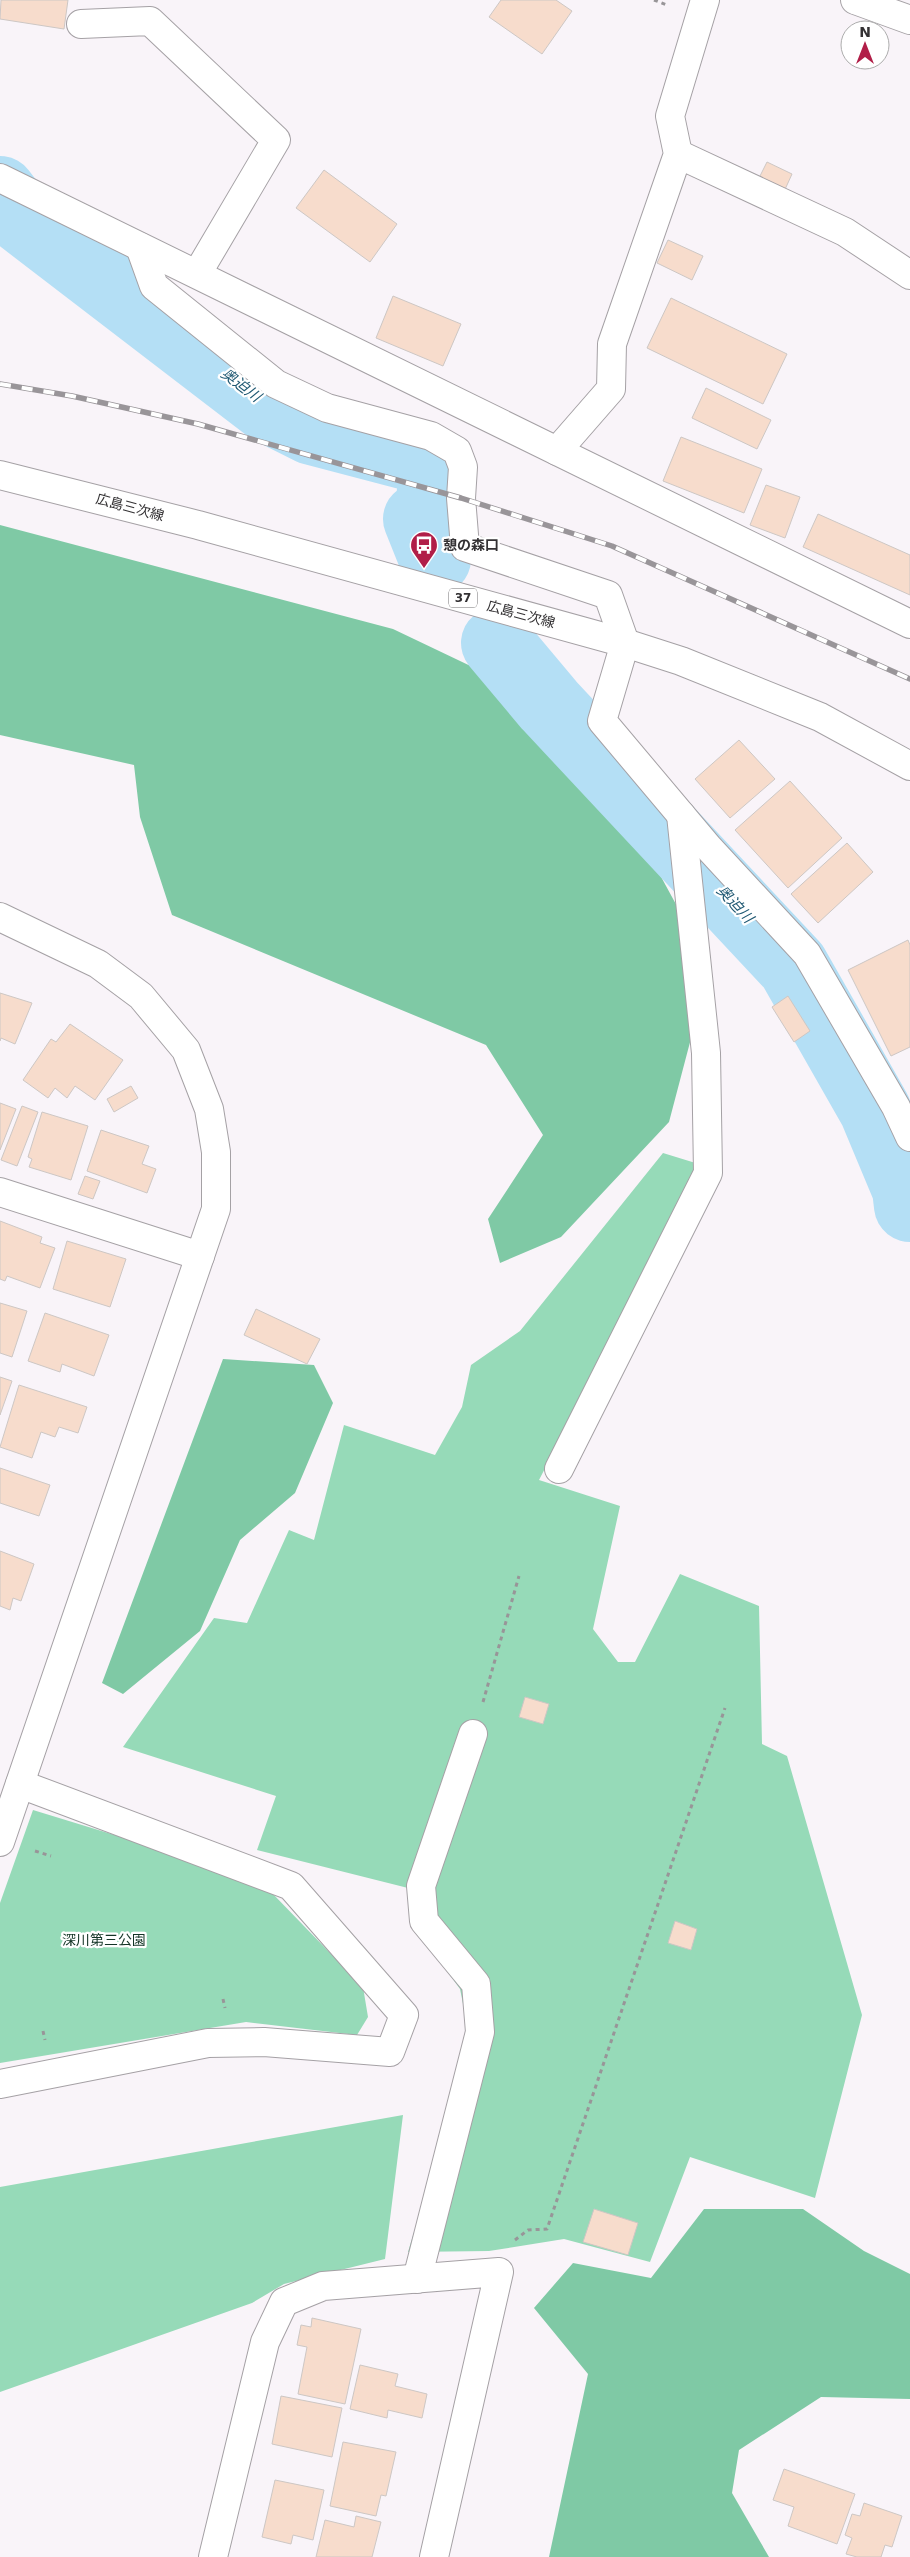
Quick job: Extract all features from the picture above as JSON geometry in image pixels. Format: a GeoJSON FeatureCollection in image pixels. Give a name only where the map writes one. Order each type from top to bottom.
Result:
{"type":"FeatureCollection","features":[{"type":"Feature","properties":{"kind":"street"},"geometry":{"type":"LineString","coordinates":[[557,451],[611,389],[612,344],[678,154],[670,116],[705,0]]}},
{"type":"Feature","properties":{"kind":"street"},"geometry":{"type":"LineString","coordinates":[[855,0],[910,20]]}},
{"type":"Feature","properties":{"kind":"street"},"geometry":{"type":"LineString","coordinates":[[81,24],[150,21],[276,140],[196,274]]}},
{"type":"Feature","properties":{"kind":"street"},"geometry":{"type":"LineString","coordinates":[[678,154],[845,232],[910,275]]}},
{"type":"Feature","properties":{"kind":"street"},"geometry":{"type":"LineString","coordinates":[[0,178],[910,624]]}},
{"type":"Feature","properties":{"kind":"street"},"geometry":{"type":"LineString","coordinates":[[140,247],[154,286],[276,384],[327,408],[432,436],[457,451],[463,468],[461,498],[465,547],[608,595],[625,643],[602,720],[681,815],[807,954],[896,1107],[910,1137]]}},
{"type":"Feature","properties":{"kind":"street","name":"広島三次線"},"geometry":{"type":"LineString","coordinates":[[0,475],[198,525],[625,643],[681,661],[820,717],[910,766]]}},
{"type":"Feature","properties":{"kind":"street"},"geometry":{"type":"LineString","coordinates":[[560,1469],[708,1174],[706,1053],[681,815]]}},
{"type":"Feature","properties":{"kind":"street"},"geometry":{"type":"LineString","coordinates":[[0,918],[98,964],[141,996],[186,1050],[209,1109],[216,1152],[216,1210],[0,1842]]}},
{"type":"Feature","properties":{"kind":"street"},"geometry":{"type":"LineString","coordinates":[[0,1192],[200,1256]]}},
{"type":"Feature","properties":{"kind":"street"},"geometry":{"type":"LineString","coordinates":[[417,2279],[480,2032],[476,1984],[424,1921],[421,1886],[473,1734]]}},
{"type":"Feature","properties":{"kind":"street"},"geometry":{"type":"LineString","coordinates":[[0,2084],[208,2043],[264,2042],[390,2052],[404,2015],[291,1886],[20,1784]]}},
{"type":"Feature","properties":{"kind":"street"},"geometry":{"type":"LineString","coordinates":[[213,2557],[265,2342],[284,2302],[323,2286],[499,2272],[434,2557]]}},
{"type":"Feature","properties":{"kind":"path"},"geometry":{"type":"LineString","coordinates":[[473,1734],[519,1576]]}},
{"type":"Feature","properties":{"kind":"path"},"geometry":{"type":"LineString","coordinates":[[492,2273],[492,2258],[528,2230],[547,2228],[726,1708]]}},
{"type":"Feature","properties":{"kind":"green space"},"geometry":{"type":"Polygon","coordinates":[[[0,525],[393,629],[502,681],[640,838],[691,932],[694,1027],[669,1122],[561,1237],[500,1263],[488,1219],[543,1135],[486,1045],[172,915],[140,817],[134,765],[0,735],[0,525]]]}},
{"type":"Feature","properties":{"kind":"green space"},"geometry":{"type":"Polygon","coordinates":[[[663,1153],[702,1165],[539,1480],[620,1506],[593,1629],[618,1662],[635,1662],[680,1574],[759,1606],[762,1744],[787,1756],[862,2015],[815,2198],[690,2157],[650,2262],[564,2239],[489,2251],[408,2252],[471,2043],[460,1989],[417,1930],[412,1889],[257,1850],[276,1796],[123,1747],[214,1618],[247,1623],[289,1530],[314,1540],[344,1425],[435,1455],[462,1407],[471,1365],[520,1331],[663,1153]]]}},
{"type":"Feature","properties":{"kind":"green space"},"geometry":{"type":"Polygon","coordinates":[[[223,1359],[314,1365],[333,1403],[295,1493],[240,1540],[200,1631],[123,1694],[102,1683],[223,1359]]]}},
{"type":"Feature","properties":{"kind":"green space","name":"深川第三公園"},"geometry":{"type":"Polygon","coordinates":[[[33,1810],[144,1844],[273,1894],[363,1987],[368,2017],[357,2035],[246,2022],[0,2063],[0,1903],[33,1810]]]}},
{"type":"Feature","properties":{"kind":"green space"},"geometry":{"type":"Polygon","coordinates":[[[403,2115],[385,2259],[284,2284],[252,2303],[0,2392],[0,2187],[403,2115]]]}},
{"type":"Feature","properties":{"kind":"green space"},"geometry":{"type":"Polygon","coordinates":[[[704,2209],[803,2209],[864,2251],[910,2274],[910,2399],[821,2397],[739,2450],[732,2493],[769,2557],[549,2557],[588,2374],[534,2308],[573,2263],[651,2278],[704,2209]]]}},
{"type":"Feature","properties":{"kind":"building"},"geometry":{"type":"Polygon","coordinates":[[[1,0],[68,0],[64,29],[0,19],[1,0]]]}},
{"type":"Feature","properties":{"kind":"building"},"geometry":{"type":"Polygon","coordinates":[[[501,0],[556,0],[572,11],[542,54],[489,17],[501,0]]]}},
{"type":"Feature","properties":{"kind":"building"},"geometry":{"type":"Polygon","coordinates":[[[767,162],[792,174],[782,196],[756,184],[767,162]]]}},
{"type":"Feature","properties":{"kind":"building"},"geometry":{"type":"Polygon","coordinates":[[[324,170],[397,224],[370,262],[296,208],[324,170]]]}},
{"type":"Feature","properties":{"kind":"building"},"geometry":{"type":"Polygon","coordinates":[[[668,240],[703,256],[692,280],[657,263],[668,240]]]}},
{"type":"Feature","properties":{"kind":"building"},"geometry":{"type":"Polygon","coordinates":[[[393,296],[461,324],[443,366],[376,338],[393,296]]]}},
{"type":"Feature","properties":{"kind":"building"},"geometry":{"type":"Polygon","coordinates":[[[671,298],[787,354],[763,404],[647,348],[671,298]]]}},
{"type":"Feature","properties":{"kind":"building"},"geometry":{"type":"Polygon","coordinates":[[[706,388],[771,420],[757,449],[692,418],[706,388]]]}},
{"type":"Feature","properties":{"kind":"building"},"geometry":{"type":"Polygon","coordinates":[[[681,437],[762,469],[744,513],[663,481],[681,437]]]}},
{"type":"Feature","properties":{"kind":"building"},"geometry":{"type":"Polygon","coordinates":[[[766,485],[800,497],[785,538],[750,525],[766,485]]]}},
{"type":"Feature","properties":{"kind":"building"},"geometry":{"type":"Polygon","coordinates":[[[818,514],[910,555],[910,595],[803,547],[818,514]]]}},
{"type":"Feature","properties":{"kind":"building"},"geometry":{"type":"Polygon","coordinates":[[[739,740],[775,779],[730,818],[695,779],[739,740]]]}},
{"type":"Feature","properties":{"kind":"building"},"geometry":{"type":"Polygon","coordinates":[[[790,781],[842,838],[788,888],[735,830],[790,781]]]}},
{"type":"Feature","properties":{"kind":"building"},"geometry":{"type":"Polygon","coordinates":[[[847,843],[873,872],[818,923],[791,894],[847,843]]]}},
{"type":"Feature","properties":{"kind":"building"},"geometry":{"type":"Polygon","coordinates":[[[908,940],[910,945],[910,1047],[891,1056],[848,970],[908,940]]]}},
{"type":"Feature","properties":{"kind":"building"},"geometry":{"type":"Polygon","coordinates":[[[0,993],[32,1003],[15,1044],[1,1038],[0,1041],[0,993]]]}},
{"type":"Feature","properties":{"kind":"building"},"geometry":{"type":"Polygon","coordinates":[[[788,996],[810,1031],[794,1042],[772,1007],[788,996]]]}},
{"type":"Feature","properties":{"kind":"building"},"geometry":{"type":"Polygon","coordinates":[[[70,1024],[123,1060],[95,1100],[75,1086],[67,1098],[55,1088],[48,1098],[23,1080],[51,1039],[56,1042],[70,1024]]]}},
{"type":"Feature","properties":{"kind":"building"},"geometry":{"type":"Polygon","coordinates":[[[131,1086],[138,1098],[114,1112],[107,1099],[131,1086]]]}},
{"type":"Feature","properties":{"kind":"building"},"geometry":{"type":"Polygon","coordinates":[[[0,1103],[16,1109],[0,1150],[0,1103]]]}},
{"type":"Feature","properties":{"kind":"building"},"geometry":{"type":"Polygon","coordinates":[[[22,1106],[38,1112],[17,1166],[1,1160],[22,1106]]]}},
{"type":"Feature","properties":{"kind":"building"},"geometry":{"type":"Polygon","coordinates":[[[42,1112],[88,1126],[71,1180],[29,1167],[32,1159],[28,1157],[42,1112]]]}},
{"type":"Feature","properties":{"kind":"building"},"geometry":{"type":"Polygon","coordinates":[[[101,1130],[149,1146],[142,1164],[156,1169],[147,1193],[87,1171],[101,1130]]]}},
{"type":"Feature","properties":{"kind":"building"},"geometry":{"type":"Polygon","coordinates":[[[85,1176],[100,1181],[93,1199],[78,1194],[85,1176]]]}},
{"type":"Feature","properties":{"kind":"building"},"geometry":{"type":"Polygon","coordinates":[[[0,1221],[42,1237],[40,1243],[55,1248],[40,1288],[7,1276],[5,1281],[0,1279],[0,1221]]]}},
{"type":"Feature","properties":{"kind":"building"},"geometry":{"type":"Polygon","coordinates":[[[67,1241],[126,1259],[110,1307],[53,1289],[67,1241]]]}},
{"type":"Feature","properties":{"kind":"building"},"geometry":{"type":"Polygon","coordinates":[[[0,1303],[27,1311],[12,1357],[0,1353],[0,1303]]]}},
{"type":"Feature","properties":{"kind":"building"},"geometry":{"type":"Polygon","coordinates":[[[256,1309],[320,1339],[307,1364],[244,1335],[256,1309]]]}},
{"type":"Feature","properties":{"kind":"building"},"geometry":{"type":"Polygon","coordinates":[[[45,1313],[109,1335],[94,1376],[62,1364],[60,1372],[28,1361],[45,1313]]]}},
{"type":"Feature","properties":{"kind":"building"},"geometry":{"type":"Polygon","coordinates":[[[0,1377],[12,1381],[0,1415],[0,1377]]]}},
{"type":"Feature","properties":{"kind":"building"},"geometry":{"type":"Polygon","coordinates":[[[19,1385],[87,1407],[78,1433],[59,1427],[55,1437],[41,1432],[32,1458],[0,1447],[19,1385]]]}},
{"type":"Feature","properties":{"kind":"building"},"geometry":{"type":"Polygon","coordinates":[[[0,1468],[50,1485],[39,1516],[0,1503],[0,1468]]]}},
{"type":"Feature","properties":{"kind":"building"},"geometry":{"type":"Polygon","coordinates":[[[0,1551],[34,1564],[21,1601],[13,1598],[10,1610],[0,1606],[0,1551]]]}},
{"type":"Feature","properties":{"kind":"building"},"geometry":{"type":"Polygon","coordinates":[[[525,1697],[549,1704],[543,1724],[519,1717],[525,1697]]]}},
{"type":"Feature","properties":{"kind":"building"},"geometry":{"type":"Polygon","coordinates":[[[675,1921],[697,1929],[691,1950],[668,1943],[675,1921]]]}},
{"type":"Feature","properties":{"kind":"building"},"geometry":{"type":"Polygon","coordinates":[[[594,2209],[638,2223],[628,2255],[583,2242],[594,2209]]]}},
{"type":"Feature","properties":{"kind":"building"},"geometry":{"type":"Polygon","coordinates":[[[312,2318],[361,2329],[345,2404],[298,2394],[307,2347],[297,2345],[301,2325],[311,2327],[312,2318]]]}},
{"type":"Feature","properties":{"kind":"building"},"geometry":{"type":"Polygon","coordinates":[[[360,2365],[398,2374],[395,2386],[427,2394],[422,2418],[388,2410],[387,2418],[350,2409],[360,2365]]]}},
{"type":"Feature","properties":{"kind":"building"},"geometry":{"type":"Polygon","coordinates":[[[281,2396],[342,2408],[332,2457],[272,2444],[281,2396]]]}},
{"type":"Feature","properties":{"kind":"building"},"geometry":{"type":"Polygon","coordinates":[[[343,2442],[396,2452],[386,2496],[381,2495],[376,2516],[330,2506],[343,2442]]]}},
{"type":"Feature","properties":{"kind":"building"},"geometry":{"type":"Polygon","coordinates":[[[784,2469],[855,2494],[837,2544],[788,2526],[794,2507],[773,2500],[784,2469]]]}},
{"type":"Feature","properties":{"kind":"building"},"geometry":{"type":"Polygon","coordinates":[[[275,2480],[324,2490],[313,2540],[293,2535],[291,2544],[262,2537],[275,2480]]]}},
{"type":"Feature","properties":{"kind":"building"},"geometry":{"type":"Polygon","coordinates":[[[864,2503],[902,2516],[892,2547],[885,2545],[881,2557],[857,2557],[846,2554],[852,2538],[845,2535],[852,2514],[860,2516],[864,2503]]]}},
{"type":"Feature","properties":{"kind":"building"},"geometry":{"type":"Polygon","coordinates":[[[356,2516],[381,2522],[372,2557],[316,2557],[325,2520],[354,2527],[356,2516]]]}},
{"type":"Feature","properties":{"kind":"waterway","name":"奥迫川"},"geometry":{"type":"LineString","coordinates":[[0,192],[17,214],[270,408],[312,429],[411,455],[429,465],[434,480],[431,510],[419,519],[435,559]]}},
{"type":"Feature","properties":{"kind":"waterway","name":"奥迫川"},"geometry":{"type":"LineString","coordinates":[[497,643],[549,705],[793,966],[875,1110],[908,1189],[910,1206]]}},
{"type":"Feature","properties":{"kind":"railway"},"geometry":{"type":"LineString","coordinates":[[0,384],[72,396],[198,424],[461,498],[612,546],[910,679]]}},
{"type":"Feature","properties":{"kind":"place","name":"憩の森口"},"geometry":{"type":"Point","coordinates":[424,569]}}]}
